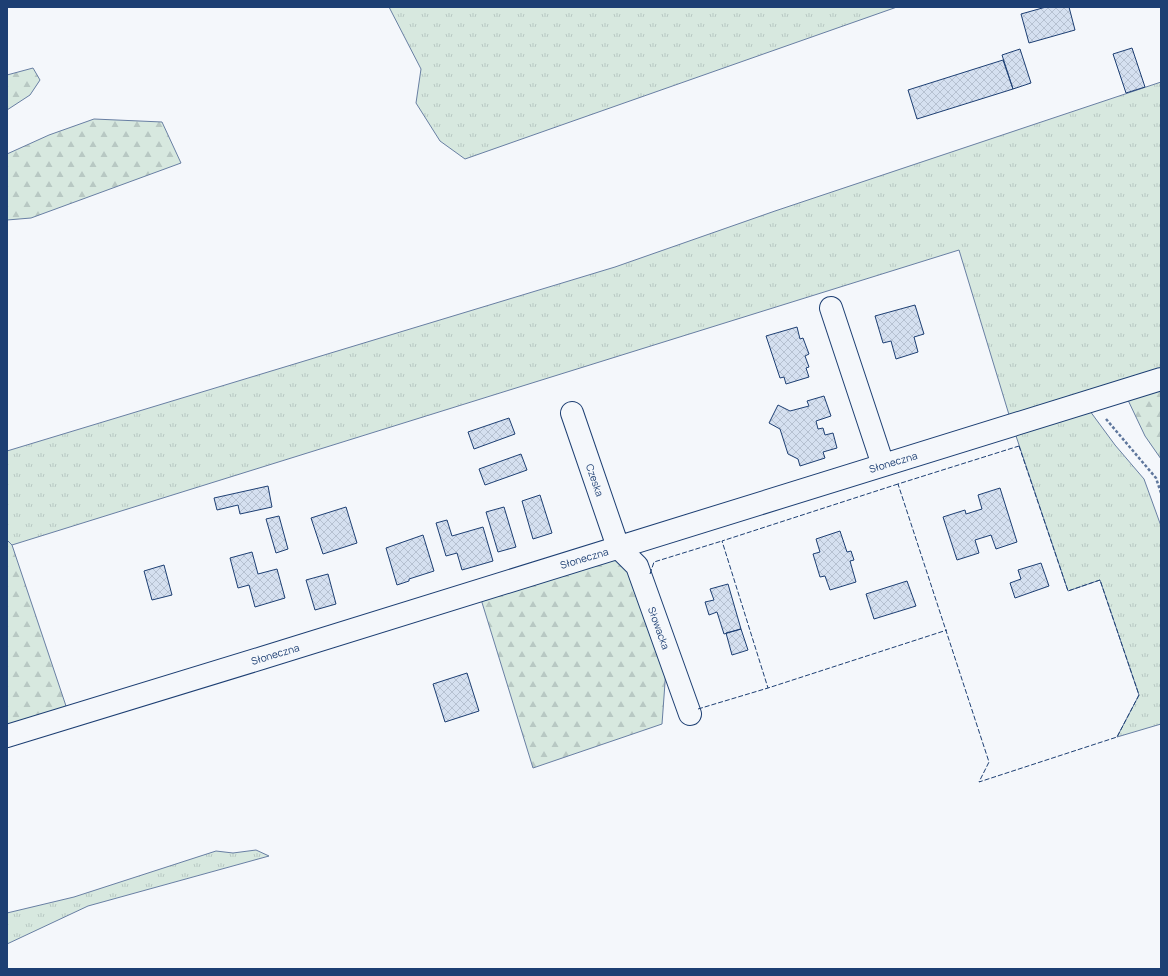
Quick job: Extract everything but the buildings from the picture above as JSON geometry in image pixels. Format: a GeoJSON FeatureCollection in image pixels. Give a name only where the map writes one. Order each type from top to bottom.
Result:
{"type":"FeatureCollection","features":[{"type":"Feature","properties":{"kind":"street"},"geometry":{"type":"LineString","coordinates":[[831,308],[883,465]]}},
{"type":"Feature","properties":{"kind":"street","name":"Słoneczna"},"geometry":{"type":"LineString","coordinates":[[7,736],[1161,379]]}},
{"type":"Feature","properties":{"kind":"street","name":"Czeska"},"geometry":{"type":"LineString","coordinates":[[572,413],[618,547]]}},
{"type":"Feature","properties":{"kind":"street","name":"Słowacka"},"geometry":{"type":"LineString","coordinates":[[618,547],[636,566],[690,714]]}},
{"type":"Feature","properties":{"kind":"path"},"geometry":{"type":"LineString","coordinates":[[1090,401],[1156,478],[1161,493]]}},
{"type":"Feature","properties":{"kind":"green space"},"geometry":{"type":"Polygon","coordinates":[[[389,7],[897,7],[465,159],[440,141],[416,103],[421,69],[389,7]]]}},
{"type":"Feature","properties":{"kind":"green space"},"geometry":{"type":"Polygon","coordinates":[[[33,68],[40,80],[30,95],[7,110],[7,75],[33,68]]]}},
{"type":"Feature","properties":{"kind":"green space"},"geometry":{"type":"Polygon","coordinates":[[[1161,82],[1161,369],[1010,418],[959,250],[12,545],[7,540],[7,451],[615,267],[775,211],[1161,82]]]}},
{"type":"Feature","properties":{"kind":"green space"},"geometry":{"type":"Polygon","coordinates":[[[94,119],[162,122],[181,163],[31,218],[7,220],[7,154],[49,135],[94,119]]]}},
{"type":"Feature","properties":{"kind":"green space"},"geometry":{"type":"Polygon","coordinates":[[[1161,387],[1161,459],[1145,436],[1127,398],[1161,387]]]}},
{"type":"Feature","properties":{"kind":"green space"},"geometry":{"type":"Polygon","coordinates":[[[1087,407],[1115,445],[1144,479],[1161,526],[1161,724],[1117,737],[1139,695],[1100,580],[1068,591],[1014,430],[1087,407]]]}},
{"type":"Feature","properties":{"kind":"green space"},"geometry":{"type":"Polygon","coordinates":[[[7,540],[12,545],[66,706],[57,711],[7,726],[7,540]]]}},
{"type":"Feature","properties":{"kind":"green space"},"geometry":{"type":"Polygon","coordinates":[[[618,556],[631,571],[666,669],[662,724],[533,768],[480,596],[618,556]]]}},
{"type":"Feature","properties":{"kind":"green space"},"geometry":{"type":"Polygon","coordinates":[[[256,850],[269,856],[88,906],[7,944],[7,913],[74,897],[216,851],[233,853],[256,850]]]}},
{"type":"Feature","properties":{"kind":"fence"},"geometry":{"type":"LineString","coordinates":[[1019,446],[1068,591],[1100,580],[1139,695],[1117,737],[979,782],[989,762],[898,484],[1019,446]]}},
{"type":"Feature","properties":{"kind":"fence"},"geometry":{"type":"LineString","coordinates":[[898,484],[722,541],[768,688],[947,630]]}},
{"type":"Feature","properties":{"kind":"fence"},"geometry":{"type":"LineString","coordinates":[[650,574],[654,562],[722,541]]}},
{"type":"Feature","properties":{"kind":"fence"},"geometry":{"type":"LineString","coordinates":[[698,709],[768,688]]}}]}
